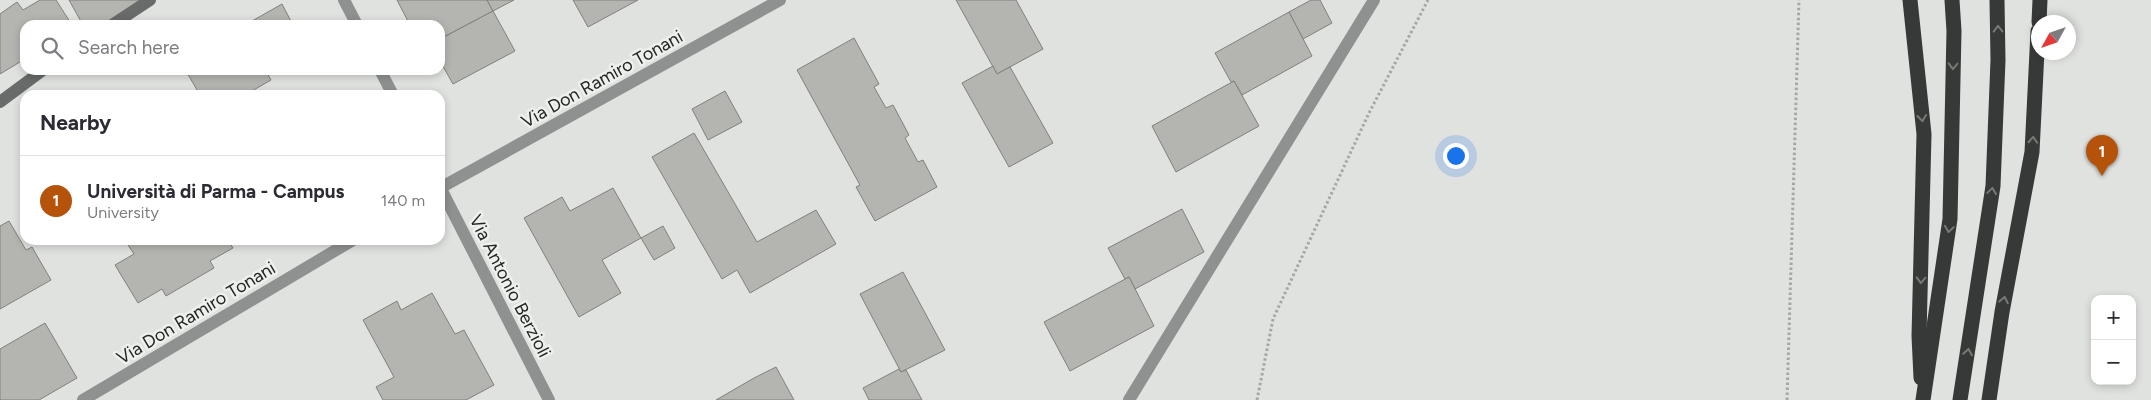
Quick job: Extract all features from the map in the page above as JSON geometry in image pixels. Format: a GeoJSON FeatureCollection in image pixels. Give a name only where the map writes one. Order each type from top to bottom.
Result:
{"type":"FeatureCollection","features":[{"type":"Feature","properties":{"kind":"highway"},"geometry":{"type":"LineString","coordinates":[[1910,0],[1924,134],[1919,336],[1923,400]]}},
{"type":"Feature","properties":{"kind":"highway"},"geometry":{"type":"LineString","coordinates":[[1923,400],[1950,219],[1954,31],[1952,0]]}},
{"type":"Feature","properties":{"kind":"highway"},"geometry":{"type":"LineString","coordinates":[[1960,400],[1993,186],[1998,60],[1997,0]]}},
{"type":"Feature","properties":{"kind":"highway"},"geometry":{"type":"LineString","coordinates":[[2039,15],[2040,0]]}},
{"type":"Feature","properties":{"kind":"highway"},"geometry":{"type":"LineString","coordinates":[[1989,400],[2002,312],[2032,152],[2037,60]]}},
{"type":"Feature","properties":{"kind":"main road"},"geometry":{"type":"LineString","coordinates":[[120,20],[150,0]]}},
{"type":"Feature","properties":{"kind":"main road"},"geometry":{"type":"LineString","coordinates":[[0,102],[36,75]]}},
{"type":"Feature","properties":{"kind":"street"},"geometry":{"type":"LineString","coordinates":[[344,0],[354,20]]}},
{"type":"Feature","properties":{"kind":"street","name":"Via Don Ramiro Tonani"},"geometry":{"type":"LineString","coordinates":[[445,185],[780,0]]}},
{"type":"Feature","properties":{"kind":"street"},"geometry":{"type":"LineString","coordinates":[[1129,400],[1374,0]]}},
{"type":"Feature","properties":{"kind":"street"},"geometry":{"type":"LineString","coordinates":[[383,75],[390,90]]}},
{"type":"Feature","properties":{"kind":"street","name":"Via Antonio Berzioli"},"geometry":{"type":"LineString","coordinates":[[445,198],[550,400]]}},
{"type":"Feature","properties":{"kind":"street","name":"Via Don Ramiro Tonani"},"geometry":{"type":"LineString","coordinates":[[83,400],[345,245]]}},
{"type":"Feature","properties":{"kind":"path"},"geometry":{"type":"LineString","coordinates":[[1257,400],[1273,319],[1369,113],[1428,0]]}},
{"type":"Feature","properties":{"kind":"path"},"geometry":{"type":"LineString","coordinates":[[1787,400],[1799,0]]}},
{"type":"Feature","properties":{"kind":"building"},"geometry":{"type":"Polygon","coordinates":[[[40,0],[56,0],[69,20],[20,20],[20,62],[0,74],[0,14],[17,2],[23,10],[40,0]]]}},
{"type":"Feature","properties":{"kind":"building"},"geometry":{"type":"Polygon","coordinates":[[[69,0],[145,0],[111,20],[80,20],[69,0]]]}},
{"type":"Feature","properties":{"kind":"building"},"geometry":{"type":"Polygon","coordinates":[[[397,0],[487,0],[493,11],[445,36],[445,20],[407,20],[397,0]]]}},
{"type":"Feature","properties":{"kind":"building"},"geometry":{"type":"Polygon","coordinates":[[[487,0],[514,0],[493,11],[487,0]]]}},
{"type":"Feature","properties":{"kind":"building"},"geometry":{"type":"Polygon","coordinates":[[[573,0],[638,0],[588,27],[573,0]]]}},
{"type":"Feature","properties":{"kind":"building"},"geometry":{"type":"Polygon","coordinates":[[[956,0],[1016,0],[1043,49],[997,74],[956,0]]]}},
{"type":"Feature","properties":{"kind":"building"},"geometry":{"type":"Polygon","coordinates":[[[1311,0],[1320,0],[1332,23],[1303,39],[1289,12],[1311,0]]]}},
{"type":"Feature","properties":{"kind":"building"},"geometry":{"type":"Polygon","coordinates":[[[282,4],[290,20],[254,20],[282,4]]]}},
{"type":"Feature","properties":{"kind":"building"},"geometry":{"type":"Polygon","coordinates":[[[493,11],[515,51],[453,84],[445,70],[445,36],[493,11]]]}},
{"type":"Feature","properties":{"kind":"building"},"geometry":{"type":"Polygon","coordinates":[[[1289,12],[1312,56],[1242,95],[1234,81],[1231,82],[1215,53],[1289,12]]]}},
{"type":"Feature","properties":{"kind":"building"},"geometry":{"type":"Polygon","coordinates":[[[854,38],[879,84],[874,87],[886,108],[893,105],[909,135],[905,138],[918,162],[923,160],[937,187],[875,221],[856,187],[860,185],[797,70],[854,38]]]}},
{"type":"Feature","properties":{"kind":"building"},"geometry":{"type":"Polygon","coordinates":[[[993,66],[997,74],[1010,67],[1053,143],[1009,167],[962,83],[993,66]]]}},
{"type":"Feature","properties":{"kind":"building"},"geometry":{"type":"Polygon","coordinates":[[[188,75],[268,75],[271,80],[254,90],[197,90],[188,75]]]}},
{"type":"Feature","properties":{"kind":"building"},"geometry":{"type":"Polygon","coordinates":[[[1234,81],[1259,126],[1176,172],[1152,126],[1234,81]]]}},
{"type":"Feature","properties":{"kind":"building"},"geometry":{"type":"Polygon","coordinates":[[[725,91],[742,122],[708,140],[692,109],[725,91]]]}},
{"type":"Feature","properties":{"kind":"building"},"geometry":{"type":"Polygon","coordinates":[[[694,133],[757,242],[816,210],[836,244],[750,293],[737,270],[722,279],[652,157],[694,133]]]}},
{"type":"Feature","properties":{"kind":"building"},"geometry":{"type":"Polygon","coordinates":[[[613,188],[641,238],[602,260],[621,293],[579,317],[524,218],[562,197],[570,211],[613,188]]]}},
{"type":"Feature","properties":{"kind":"building"},"geometry":{"type":"Polygon","coordinates":[[[1182,209],[1204,252],[1135,289],[1129,277],[1125,279],[1108,248],[1182,209]]]}},
{"type":"Feature","properties":{"kind":"building"},"geometry":{"type":"Polygon","coordinates":[[[9,221],[20,240],[20,245],[23,245],[26,250],[32,247],[51,280],[0,309],[0,226],[9,221]]]}},
{"type":"Feature","properties":{"kind":"building"},"geometry":{"type":"Polygon","coordinates":[[[663,226],[675,248],[654,260],[641,238],[663,226]]]}},
{"type":"Feature","properties":{"kind":"building"},"geometry":{"type":"Polygon","coordinates":[[[128,245],[231,245],[233,248],[210,261],[214,268],[166,296],[162,289],[138,303],[115,265],[134,254],[128,245]]]}},
{"type":"Feature","properties":{"kind":"building"},"geometry":{"type":"Polygon","coordinates":[[[903,272],[945,350],[901,372],[860,294],[903,272]]]}},
{"type":"Feature","properties":{"kind":"building"},"geometry":{"type":"Polygon","coordinates":[[[1129,277],[1154,326],[1070,371],[1044,322],[1129,277]]]}},
{"type":"Feature","properties":{"kind":"building"},"geometry":{"type":"Polygon","coordinates":[[[432,293],[455,334],[464,330],[494,385],[466,400],[383,400],[376,387],[394,377],[363,320],[397,301],[401,310],[432,293]]]}},
{"type":"Feature","properties":{"kind":"building"},"geometry":{"type":"Polygon","coordinates":[[[45,323],[77,378],[39,400],[0,400],[0,349],[45,323]]]}},
{"type":"Feature","properties":{"kind":"building"},"geometry":{"type":"Polygon","coordinates":[[[776,367],[794,400],[716,400],[754,378],[776,367]]]}},
{"type":"Feature","properties":{"kind":"building"},"geometry":{"type":"Polygon","coordinates":[[[899,369],[901,372],[906,370],[922,400],[869,400],[863,388],[899,369]]]}},
{"type":"Feature","properties":{"kind":"place","name":"Università di Parma - Campus"},"geometry":{"type":"Point","coordinates":[2102,176]}}]}
